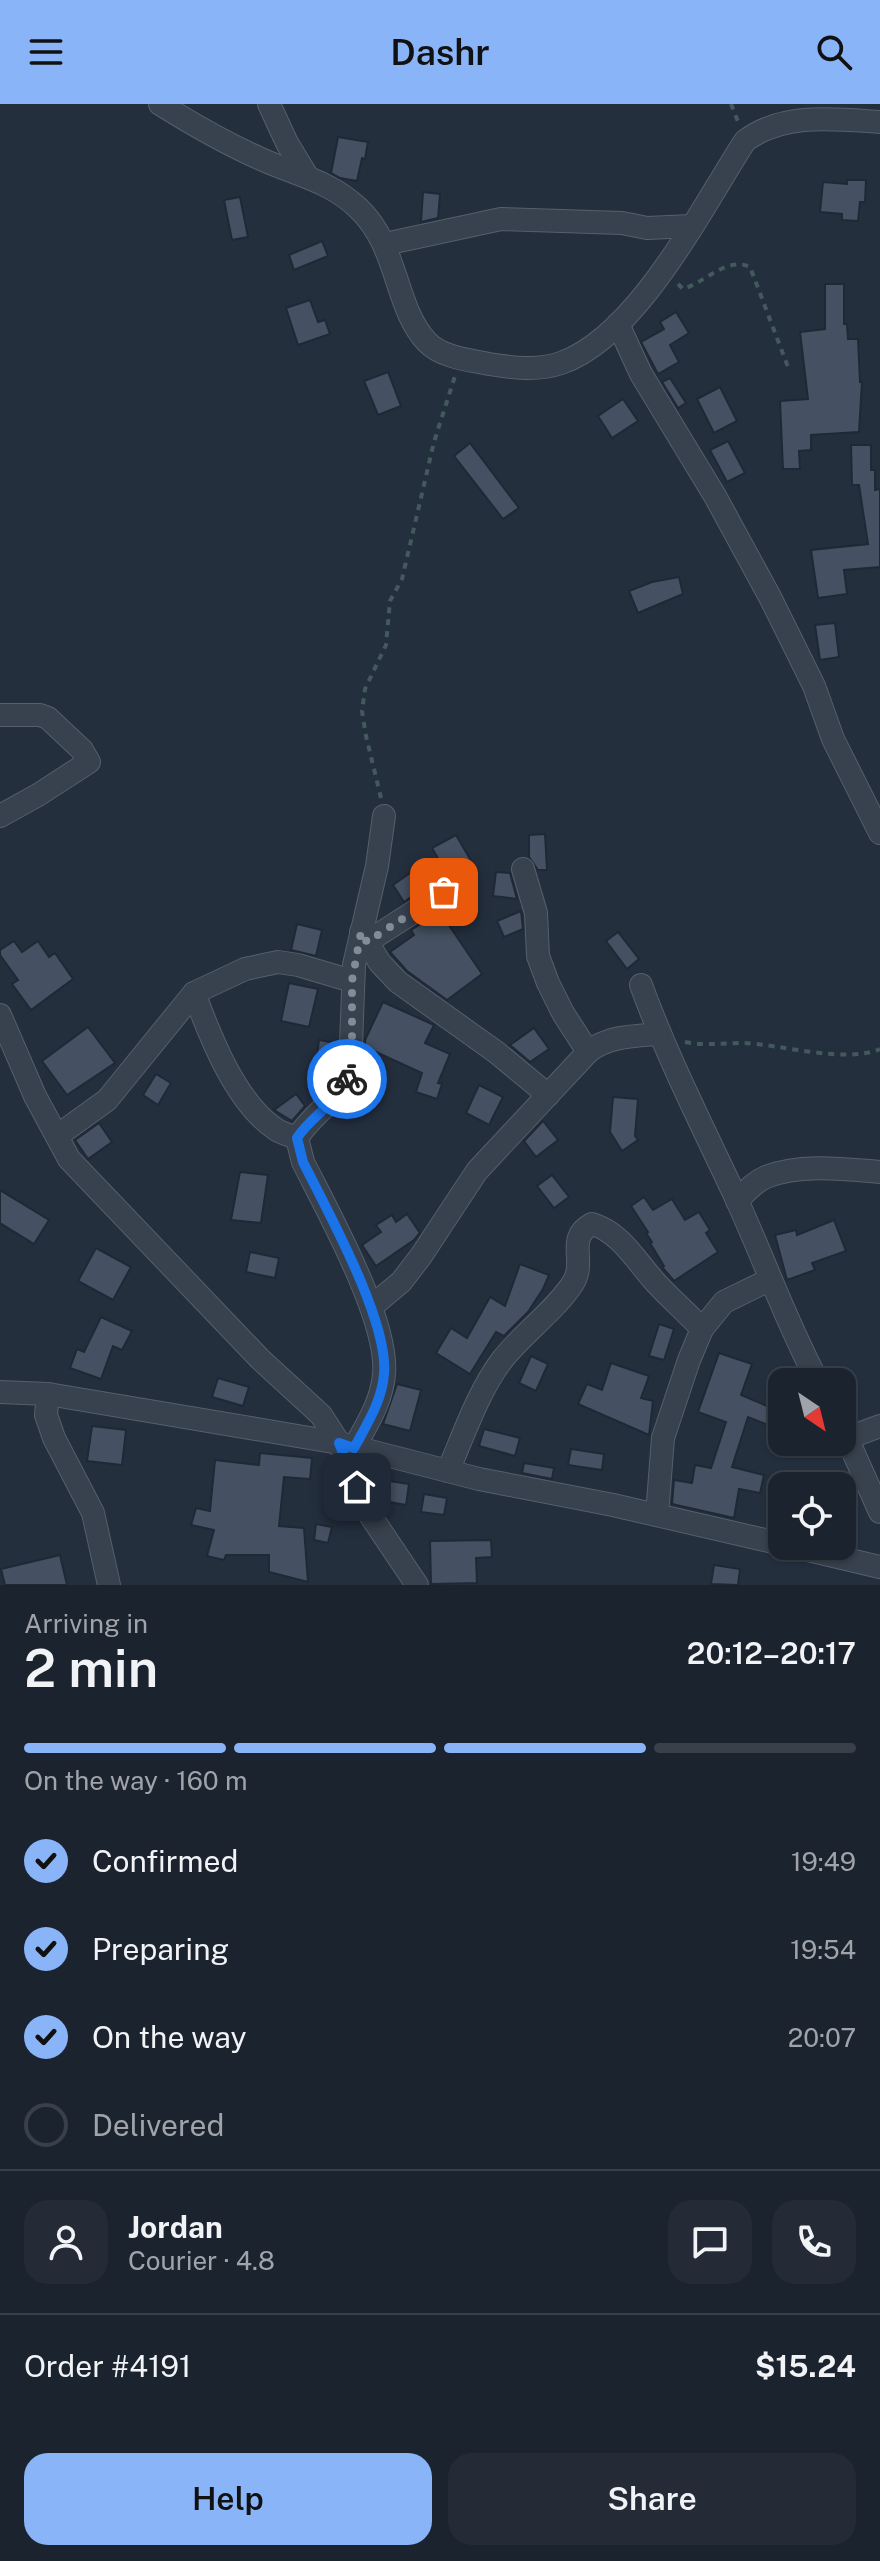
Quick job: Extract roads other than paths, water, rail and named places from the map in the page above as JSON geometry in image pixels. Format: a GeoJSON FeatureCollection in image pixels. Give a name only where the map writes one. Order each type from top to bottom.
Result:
{"type":"FeatureCollection","features":[{"type":"Feature","properties":{"kind":"street"},"geometry":{"type":"LineString","coordinates":[[160,104],[259,158],[307,176],[346,197],[385,244],[406,304],[420,333],[434,349],[512,368],[551,365],[580,354],[618,324],[673,254],[745,141],[756,133],[773,125],[798,120],[880,122]]}},
{"type":"Feature","properties":{"kind":"street"},"geometry":{"type":"LineString","coordinates":[[269,104],[307,176]]}},
{"type":"Feature","properties":{"kind":"street"},"geometry":{"type":"LineString","coordinates":[[385,244],[501,219],[622,223],[647,228],[691,226]]}},
{"type":"Feature","properties":{"kind":"street"},"geometry":{"type":"LineString","coordinates":[[618,324],[641,374],[715,496],[771,599],[814,686],[833,739],[880,833]]}},
{"type":"Feature","properties":{"kind":"street"},"geometry":{"type":"LineString","coordinates":[[0,715],[40,715],[48,718],[82,750],[89,762],[0,816]]}},
{"type":"Feature","properties":{"kind":"street"},"geometry":{"type":"LineString","coordinates":[[347,1445],[373,1412],[384,1374],[384,1348],[371,1307],[303,1162],[297,1138],[337,1096],[347,1079],[352,1045],[352,981],[364,937],[384,816]]}},
{"type":"Feature","properties":{"kind":"street"},"geometry":{"type":"LineString","coordinates":[[523,869],[536,913],[538,956],[548,983],[588,1052]]}},
{"type":"Feature","properties":{"kind":"street"},"geometry":{"type":"LineString","coordinates":[[364,937],[460,882]]}},
{"type":"Feature","properties":{"kind":"street"},"geometry":{"type":"LineString","coordinates":[[364,937],[380,963],[398,982],[496,1052],[548,1095]]}},
{"type":"Feature","properties":{"kind":"street"},"geometry":{"type":"LineString","coordinates":[[57,1136],[107,1100],[194,993],[245,969],[278,962],[352,981]]}},
{"type":"Feature","properties":{"kind":"street"},"geometry":{"type":"LineString","coordinates":[[641,985],[661,1039],[810,1368]]}},
{"type":"Feature","properties":{"kind":"street"},"geometry":{"type":"LineString","coordinates":[[194,993],[218,1054],[252,1107],[276,1131],[297,1138]]}},
{"type":"Feature","properties":{"kind":"street"},"geometry":{"type":"LineString","coordinates":[[0,1015],[8,1059],[69,1159],[260,1359],[321,1415],[347,1445],[366,1509],[417,1585]]}},
{"type":"Feature","properties":{"kind":"street"},"geometry":{"type":"LineString","coordinates":[[371,1307],[401,1282],[439,1232],[477,1171],[588,1052],[615,1038],[661,1039]]}},
{"type":"Feature","properties":{"kind":"street"},"geometry":{"type":"LineString","coordinates":[[737,1201],[752,1185],[777,1174],[816,1169],[880,1172]]}},
{"type":"Feature","properties":{"kind":"street"},"geometry":{"type":"LineString","coordinates":[[448,1471],[490,1379],[503,1359],[575,1282],[580,1262],[578,1237],[582,1229],[592,1224],[600,1226],[620,1241],[653,1280],[702,1329]]}},
{"type":"Feature","properties":{"kind":"street"},"geometry":{"type":"LineString","coordinates":[[657,1515],[663,1438],[702,1329],[724,1302],[769,1280]]}},
{"type":"Feature","properties":{"kind":"street"},"geometry":{"type":"LineString","coordinates":[[0,1372],[7,1392],[48,1394],[347,1445],[448,1471],[768,1541]]}},
{"type":"Feature","properties":{"kind":"street"},"geometry":{"type":"LineString","coordinates":[[48,1394],[46,1415],[54,1438],[93,1513],[109,1585]]}},
{"type":"Feature","properties":{"kind":"street"},"geometry":{"type":"LineString","coordinates":[[856,1431],[880,1426]]}},
{"type":"Feature","properties":{"kind":"street"},"geometry":{"type":"LineString","coordinates":[[855,1456],[880,1512]]}},
{"type":"Feature","properties":{"kind":"street"},"geometry":{"type":"LineString","coordinates":[[850,1560],[880,1567]]}}]}
